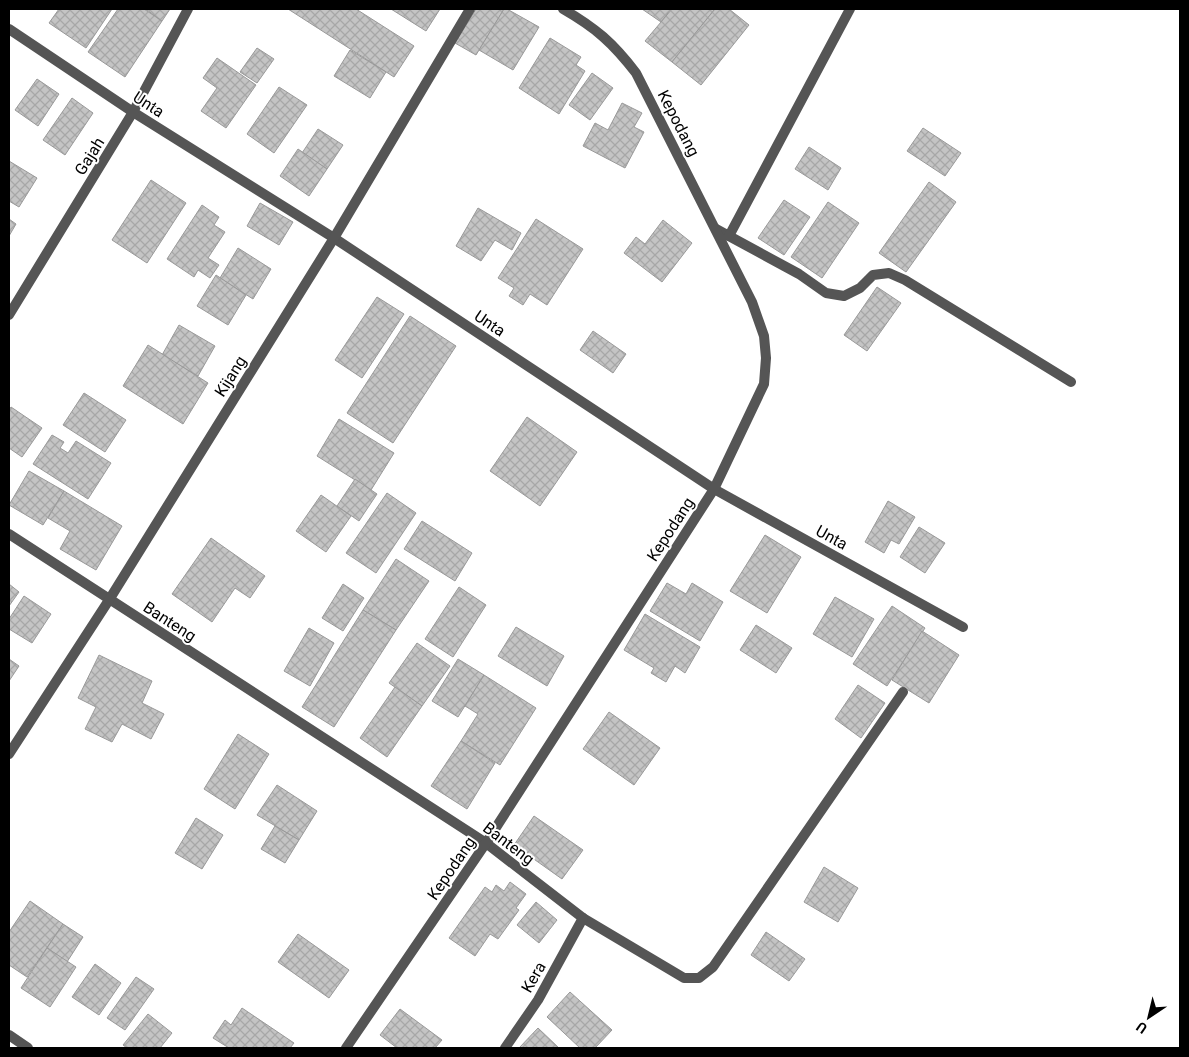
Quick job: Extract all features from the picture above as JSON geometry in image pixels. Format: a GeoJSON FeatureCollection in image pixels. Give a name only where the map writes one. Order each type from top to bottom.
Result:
{"type":"FeatureCollection","features":[{"type":"Feature","properties":{"kind":"street","name":"Gajah"},"geometry":{"type":"LineString","coordinates":[[9,315],[133,112],[188,9]]}},
{"type":"Feature","properties":{"kind":"street","name":"Kijang"},"geometry":{"type":"LineString","coordinates":[[9,754],[109,600],[334,238],[470,9]]}},
{"type":"Feature","properties":{"kind":"street","name":"Kepodang"},"geometry":{"type":"LineString","coordinates":[[346,1048],[486,843],[714,489],[764,384],[766,358],[764,336],[752,302],[636,73],[619,51],[591,26],[563,9]]}},
{"type":"Feature","properties":{"kind":"street"},"geometry":{"type":"LineString","coordinates":[[729,236],[850,9]]}},
{"type":"Feature","properties":{"kind":"street","name":"Unta"},"geometry":{"type":"LineString","coordinates":[[9,29],[133,112],[334,238],[714,489],[963,627]]}},
{"type":"Feature","properties":{"kind":"street"},"geometry":{"type":"LineString","coordinates":[[716,229],[799,274],[826,293],[844,296],[860,288],[872,276],[889,273],[905,280],[1071,382]]}},
{"type":"Feature","properties":{"kind":"street","name":"Banteng"},"geometry":{"type":"LineString","coordinates":[[9,534],[486,843],[583,918],[684,978],[699,978],[714,967],[903,692]]}},
{"type":"Feature","properties":{"kind":"street","name":"Kera"},"geometry":{"type":"LineString","coordinates":[[505,1048],[538,1000],[583,918]]}},
{"type":"Feature","properties":{"kind":"street"},"geometry":{"type":"LineString","coordinates":[[9,1035],[28,1048]]}},
{"type":"Feature","properties":{"kind":"building"},"geometry":{"type":"Polygon","coordinates":[[[59,9],[112,9],[86,48],[49,23],[59,9]]]}},
{"type":"Feature","properties":{"kind":"building"},"geometry":{"type":"Polygon","coordinates":[[[118,9],[144,9],[162,21],[125,77],[88,52],[118,9]]]}},
{"type":"Feature","properties":{"kind":"building"},"geometry":{"type":"Polygon","coordinates":[[[148,9],[170,9],[162,21],[148,9]]]}},
{"type":"Feature","properties":{"kind":"building"},"geometry":{"type":"Polygon","coordinates":[[[288,9],[356,9],[414,46],[394,77],[288,9]]]}},
{"type":"Feature","properties":{"kind":"building"},"geometry":{"type":"Polygon","coordinates":[[[391,9],[440,9],[426,31],[391,9]]]}},
{"type":"Feature","properties":{"kind":"building"},"geometry":{"type":"Polygon","coordinates":[[[476,9],[504,9],[476,55],[455,43],[476,9]]]}},
{"type":"Feature","properties":{"kind":"building"},"geometry":{"type":"Polygon","coordinates":[[[504,9],[539,27],[513,70],[479,50],[504,9]]]}},
{"type":"Feature","properties":{"kind":"building"},"geometry":{"type":"Polygon","coordinates":[[[642,9],[671,9],[661,22],[642,9]]]}},
{"type":"Feature","properties":{"kind":"building"},"geometry":{"type":"Polygon","coordinates":[[[672,9],[714,10],[672,62],[645,41],[672,9]]]}},
{"type":"Feature","properties":{"kind":"building"},"geometry":{"type":"Polygon","coordinates":[[[715,9],[729,9],[749,25],[701,85],[672,62],[715,9]]]}},
{"type":"Feature","properties":{"kind":"building"},"geometry":{"type":"Polygon","coordinates":[[[550,38],[581,57],[576,65],[585,71],[559,114],[519,88],[550,38]]]}},
{"type":"Feature","properties":{"kind":"building"},"geometry":{"type":"Polygon","coordinates":[[[257,48],[274,59],[257,83],[240,72],[257,48]]]}},
{"type":"Feature","properties":{"kind":"building"},"geometry":{"type":"Polygon","coordinates":[[[350,50],[386,72],[370,98],[334,76],[350,50]]]}},
{"type":"Feature","properties":{"kind":"building"},"geometry":{"type":"Polygon","coordinates":[[[217,58],[256,85],[226,128],[201,111],[217,88],[203,78],[217,58]]]}},
{"type":"Feature","properties":{"kind":"building"},"geometry":{"type":"Polygon","coordinates":[[[592,73],[613,88],[590,120],[569,105],[592,73]]]}},
{"type":"Feature","properties":{"kind":"building"},"geometry":{"type":"Polygon","coordinates":[[[37,79],[59,94],[38,126],[15,110],[37,79]]]}},
{"type":"Feature","properties":{"kind":"building"},"geometry":{"type":"Polygon","coordinates":[[[279,87],[307,105],[274,153],[247,134],[279,87]]]}},
{"type":"Feature","properties":{"kind":"building"},"geometry":{"type":"Polygon","coordinates":[[[72,98],[93,113],[65,155],[43,140],[72,98]]]}},
{"type":"Feature","properties":{"kind":"building"},"geometry":{"type":"Polygon","coordinates":[[[622,103],[642,113],[634,127],[644,132],[625,168],[583,146],[595,123],[608,130],[622,103]]]}},
{"type":"Feature","properties":{"kind":"building"},"geometry":{"type":"Polygon","coordinates":[[[923,128],[961,153],[945,176],[907,151],[923,128]]]}},
{"type":"Feature","properties":{"kind":"building"},"geometry":{"type":"Polygon","coordinates":[[[318,129],[343,145],[327,169],[302,153],[318,129]]]}},
{"type":"Feature","properties":{"kind":"building"},"geometry":{"type":"Polygon","coordinates":[[[809,147],[841,168],[828,190],[795,169],[809,147]]]}},
{"type":"Feature","properties":{"kind":"building"},"geometry":{"type":"Polygon","coordinates":[[[298,149],[327,169],[309,196],[280,176],[298,149]]]}},
{"type":"Feature","properties":{"kind":"building"},"geometry":{"type":"Polygon","coordinates":[[[9,161],[37,178],[19,207],[9,201],[9,161]]]}},
{"type":"Feature","properties":{"kind":"building"},"geometry":{"type":"Polygon","coordinates":[[[151,180],[186,203],[147,263],[112,240],[151,180]]]}},
{"type":"Feature","properties":{"kind":"building"},"geometry":{"type":"Polygon","coordinates":[[[929,182],[956,202],[906,272],[879,253],[929,182]]]}},
{"type":"Feature","properties":{"kind":"building"},"geometry":{"type":"Polygon","coordinates":[[[784,200],[810,217],[784,255],[758,238],[784,200]]]}},
{"type":"Feature","properties":{"kind":"building"},"geometry":{"type":"Polygon","coordinates":[[[828,202],[859,223],[822,278],[791,257],[828,202]]]}},
{"type":"Feature","properties":{"kind":"building"},"geometry":{"type":"Polygon","coordinates":[[[260,203],[293,222],[279,245],[247,226],[260,203]]]}},
{"type":"Feature","properties":{"kind":"building"},"geometry":{"type":"Polygon","coordinates":[[[202,205],[219,217],[214,225],[225,232],[208,258],[219,265],[210,278],[198,270],[194,277],[167,259],[202,205]]]}},
{"type":"Feature","properties":{"kind":"building"},"geometry":{"type":"Polygon","coordinates":[[[478,208],[521,233],[512,250],[495,240],[481,261],[456,246],[478,208]]]}},
{"type":"Feature","properties":{"kind":"building"},"geometry":{"type":"Polygon","coordinates":[[[9,219],[16,224],[9,236],[9,219]]]}},
{"type":"Feature","properties":{"kind":"building"},"geometry":{"type":"Polygon","coordinates":[[[536,219],[583,249],[547,305],[530,294],[523,305],[509,296],[514,288],[498,278],[536,219]]]}},
{"type":"Feature","properties":{"kind":"building"},"geometry":{"type":"Polygon","coordinates":[[[663,220],[692,243],[662,282],[624,253],[636,237],[645,244],[663,220]]]}},
{"type":"Feature","properties":{"kind":"building"},"geometry":{"type":"Polygon","coordinates":[[[238,248],[271,269],[253,299],[220,278],[238,248]]]}},
{"type":"Feature","properties":{"kind":"building"},"geometry":{"type":"Polygon","coordinates":[[[216,275],[246,295],[228,325],[197,306],[216,275]]]}},
{"type":"Feature","properties":{"kind":"building"},"geometry":{"type":"Polygon","coordinates":[[[877,287],[901,303],[867,351],[844,335],[877,287]]]}},
{"type":"Feature","properties":{"kind":"building"},"geometry":{"type":"Polygon","coordinates":[[[377,297],[404,314],[362,378],[335,360],[377,297]]]}},
{"type":"Feature","properties":{"kind":"building"},"geometry":{"type":"Polygon","coordinates":[[[410,316],[456,346],[393,443],[347,413],[410,316]]]}},
{"type":"Feature","properties":{"kind":"building"},"geometry":{"type":"Polygon","coordinates":[[[179,325],[215,346],[198,376],[162,355],[179,325]]]}},
{"type":"Feature","properties":{"kind":"building"},"geometry":{"type":"Polygon","coordinates":[[[593,331],[626,354],[613,373],[580,350],[593,331]]]}},
{"type":"Feature","properties":{"kind":"building"},"geometry":{"type":"Polygon","coordinates":[[[148,345],[208,383],[183,424],[123,386],[148,345]]]}},
{"type":"Feature","properties":{"kind":"building"},"geometry":{"type":"Polygon","coordinates":[[[84,393],[126,420],[105,452],[63,425],[84,393]]]}},
{"type":"Feature","properties":{"kind":"building"},"geometry":{"type":"Polygon","coordinates":[[[11,407],[42,428],[22,457],[9,448],[9,410],[11,407]]]}},
{"type":"Feature","properties":{"kind":"building"},"geometry":{"type":"Polygon","coordinates":[[[527,417],[577,452],[540,506],[490,471],[527,417]]]}},
{"type":"Feature","properties":{"kind":"building"},"geometry":{"type":"Polygon","coordinates":[[[339,419],[394,453],[371,490],[317,456],[339,419]]]}},
{"type":"Feature","properties":{"kind":"building"},"geometry":{"type":"Polygon","coordinates":[[[52,435],[64,442],[60,448],[68,453],[76,441],[111,463],[88,499],[33,464],[52,435]]]}},
{"type":"Feature","properties":{"kind":"building"},"geometry":{"type":"Polygon","coordinates":[[[29,471],[64,491],[43,525],[9,505],[29,471]]]}},
{"type":"Feature","properties":{"kind":"building"},"geometry":{"type":"Polygon","coordinates":[[[355,479],[377,494],[359,521],[337,506],[355,479]]]}},
{"type":"Feature","properties":{"kind":"building"},"geometry":{"type":"Polygon","coordinates":[[[64,491],[122,526],[96,570],[60,549],[70,531],[48,518],[64,491]]]}},
{"type":"Feature","properties":{"kind":"building"},"geometry":{"type":"Polygon","coordinates":[[[387,493],[416,513],[376,573],[346,553],[387,493]]]}},
{"type":"Feature","properties":{"kind":"building"},"geometry":{"type":"Polygon","coordinates":[[[321,495],[351,516],[326,552],[296,531],[321,495]]]}},
{"type":"Feature","properties":{"kind":"building"},"geometry":{"type":"Polygon","coordinates":[[[888,501],[915,517],[899,544],[891,540],[884,553],[865,542],[888,501]]]}},
{"type":"Feature","properties":{"kind":"building"},"geometry":{"type":"Polygon","coordinates":[[[422,521],[472,553],[455,581],[404,549],[422,521]]]}},
{"type":"Feature","properties":{"kind":"building"},"geometry":{"type":"Polygon","coordinates":[[[919,527],[945,543],[925,573],[900,557],[919,527]]]}},
{"type":"Feature","properties":{"kind":"building"},"geometry":{"type":"Polygon","coordinates":[[[765,535],[801,557],[767,613],[730,591],[765,535]]]}},
{"type":"Feature","properties":{"kind":"building"},"geometry":{"type":"Polygon","coordinates":[[[211,538],[265,576],[250,598],[235,588],[212,622],[172,594],[211,538]]]}},
{"type":"Feature","properties":{"kind":"building"},"geometry":{"type":"Polygon","coordinates":[[[396,559],[429,581],[396,630],[363,610],[396,559]]]}},
{"type":"Feature","properties":{"kind":"building"},"geometry":{"type":"Polygon","coordinates":[[[667,583],[686,594],[692,583],[723,602],[700,641],[650,611],[667,583]]]}},
{"type":"Feature","properties":{"kind":"building"},"geometry":{"type":"Polygon","coordinates":[[[9,584],[19,592],[9,606],[9,584]]]}},
{"type":"Feature","properties":{"kind":"building"},"geometry":{"type":"Polygon","coordinates":[[[343,584],[364,598],[343,631],[322,618],[343,584]]]}},
{"type":"Feature","properties":{"kind":"building"},"geometry":{"type":"Polygon","coordinates":[[[459,587],[486,605],[453,657],[425,639],[459,587]]]}},
{"type":"Feature","properties":{"kind":"building"},"geometry":{"type":"Polygon","coordinates":[[[24,596],[51,614],[32,643],[9,629],[9,619],[24,596]]]}},
{"type":"Feature","properties":{"kind":"building"},"geometry":{"type":"Polygon","coordinates":[[[835,597],[874,619],[852,657],[813,634],[835,597]]]}},
{"type":"Feature","properties":{"kind":"building"},"geometry":{"type":"Polygon","coordinates":[[[892,606],[925,628],[887,686],[853,664],[892,606]]]}},
{"type":"Feature","properties":{"kind":"building"},"geometry":{"type":"Polygon","coordinates":[[[363,610],[396,630],[334,727],[302,707],[363,610]]]}},
{"type":"Feature","properties":{"kind":"building"},"geometry":{"type":"Polygon","coordinates":[[[645,614],[700,647],[685,673],[675,666],[666,682],[651,673],[654,668],[624,650],[645,614]]]}},
{"type":"Feature","properties":{"kind":"building"},"geometry":{"type":"Polygon","coordinates":[[[756,625],[792,648],[776,673],[740,650],[756,625]]]}},
{"type":"Feature","properties":{"kind":"building"},"geometry":{"type":"Polygon","coordinates":[[[516,627],[564,656],[547,686],[498,656],[516,627]]]}},
{"type":"Feature","properties":{"kind":"building"},"geometry":{"type":"Polygon","coordinates":[[[309,628],[334,643],[310,686],[284,671],[309,628]]]}},
{"type":"Feature","properties":{"kind":"building"},"geometry":{"type":"Polygon","coordinates":[[[922,631],[959,655],[929,703],[892,680],[922,631]]]}},
{"type":"Feature","properties":{"kind":"building"},"geometry":{"type":"Polygon","coordinates":[[[417,643],[450,666],[422,706],[389,683],[417,643]]]}},
{"type":"Feature","properties":{"kind":"building"},"geometry":{"type":"Polygon","coordinates":[[[99,655],[152,681],[142,703],[164,714],[151,739],[122,724],[112,742],[85,729],[96,707],[78,698],[99,655]]]}},
{"type":"Feature","properties":{"kind":"building"},"geometry":{"type":"Polygon","coordinates":[[[9,659],[19,666],[9,681],[9,659]]]}},
{"type":"Feature","properties":{"kind":"building"},"geometry":{"type":"Polygon","coordinates":[[[458,659],[484,675],[458,717],[432,701],[458,659]]]}},
{"type":"Feature","properties":{"kind":"building"},"geometry":{"type":"Polygon","coordinates":[[[484,675],[536,708],[500,765],[461,741],[478,714],[465,706],[484,675]]]}},
{"type":"Feature","properties":{"kind":"building"},"geometry":{"type":"Polygon","coordinates":[[[858,685],[885,703],[861,738],[835,719],[858,685]]]}},
{"type":"Feature","properties":{"kind":"building"},"geometry":{"type":"Polygon","coordinates":[[[395,687],[422,706],[387,757],[360,738],[395,687]]]}},
{"type":"Feature","properties":{"kind":"building"},"geometry":{"type":"Polygon","coordinates":[[[609,712],[660,748],[634,785],[583,749],[609,712]]]}},
{"type":"Feature","properties":{"kind":"building"},"geometry":{"type":"Polygon","coordinates":[[[238,734],[269,754],[235,809],[204,789],[238,734]]]}},
{"type":"Feature","properties":{"kind":"building"},"geometry":{"type":"Polygon","coordinates":[[[461,741],[495,763],[467,809],[431,786],[461,741]]]}},
{"type":"Feature","properties":{"kind":"building"},"geometry":{"type":"Polygon","coordinates":[[[277,785],[317,811],[299,840],[257,815],[277,785]]]}},
{"type":"Feature","properties":{"kind":"building"},"geometry":{"type":"Polygon","coordinates":[[[534,816],[583,850],[562,879],[514,845],[534,816]]]}},
{"type":"Feature","properties":{"kind":"building"},"geometry":{"type":"Polygon","coordinates":[[[196,818],[223,835],[202,869],[175,853],[196,818]]]}},
{"type":"Feature","properties":{"kind":"building"},"geometry":{"type":"Polygon","coordinates":[[[275,826],[299,840],[285,863],[261,849],[275,826]]]}},
{"type":"Feature","properties":{"kind":"building"},"geometry":{"type":"Polygon","coordinates":[[[824,867],[858,888],[838,922],[804,902],[824,867]]]}},
{"type":"Feature","properties":{"kind":"building"},"geometry":{"type":"Polygon","coordinates":[[[510,882],[526,894],[516,908],[519,910],[498,939],[490,934],[475,956],[449,938],[485,887],[492,892],[496,885],[504,891],[510,882]]]}},
{"type":"Feature","properties":{"kind":"building"},"geometry":{"type":"Polygon","coordinates":[[[30,901],[63,924],[27,977],[9,965],[9,932],[30,901]]]}},
{"type":"Feature","properties":{"kind":"building"},"geometry":{"type":"Polygon","coordinates":[[[536,902],[557,920],[539,943],[517,925],[536,902]]]}},
{"type":"Feature","properties":{"kind":"building"},"geometry":{"type":"Polygon","coordinates":[[[63,924],[83,937],[67,962],[47,948],[63,924]]]}},
{"type":"Feature","properties":{"kind":"building"},"geometry":{"type":"Polygon","coordinates":[[[766,932],[805,959],[789,981],[751,955],[766,932]]]}},
{"type":"Feature","properties":{"kind":"building"},"geometry":{"type":"Polygon","coordinates":[[[298,934],[349,970],[329,998],[278,962],[298,934]]]}},
{"type":"Feature","properties":{"kind":"building"},"geometry":{"type":"Polygon","coordinates":[[[47,948],[76,967],[50,1007],[21,988],[47,948]]]}},
{"type":"Feature","properties":{"kind":"building"},"geometry":{"type":"Polygon","coordinates":[[[95,964],[121,983],[99,1015],[72,997],[95,964]]]}},
{"type":"Feature","properties":{"kind":"building"},"geometry":{"type":"Polygon","coordinates":[[[136,977],[154,989],[125,1030],[107,1018],[136,977]]]}},
{"type":"Feature","properties":{"kind":"building"},"geometry":{"type":"Polygon","coordinates":[[[570,992],[612,1030],[595,1048],[580,1048],[547,1017],[570,992]]]}},
{"type":"Feature","properties":{"kind":"building"},"geometry":{"type":"Polygon","coordinates":[[[242,1008],[294,1043],[290,1048],[229,1048],[213,1038],[225,1020],[231,1025],[242,1008]]]}},
{"type":"Feature","properties":{"kind":"building"},"geometry":{"type":"Polygon","coordinates":[[[400,1009],[442,1040],[435,1048],[397,1048],[380,1035],[400,1009]]]}},
{"type":"Feature","properties":{"kind":"building"},"geometry":{"type":"Polygon","coordinates":[[[148,1014],[172,1033],[160,1048],[127,1048],[123,1045],[148,1014]]]}},
{"type":"Feature","properties":{"kind":"building"},"geometry":{"type":"Polygon","coordinates":[[[538,1028],[559,1048],[519,1048],[538,1028]]]}}]}
